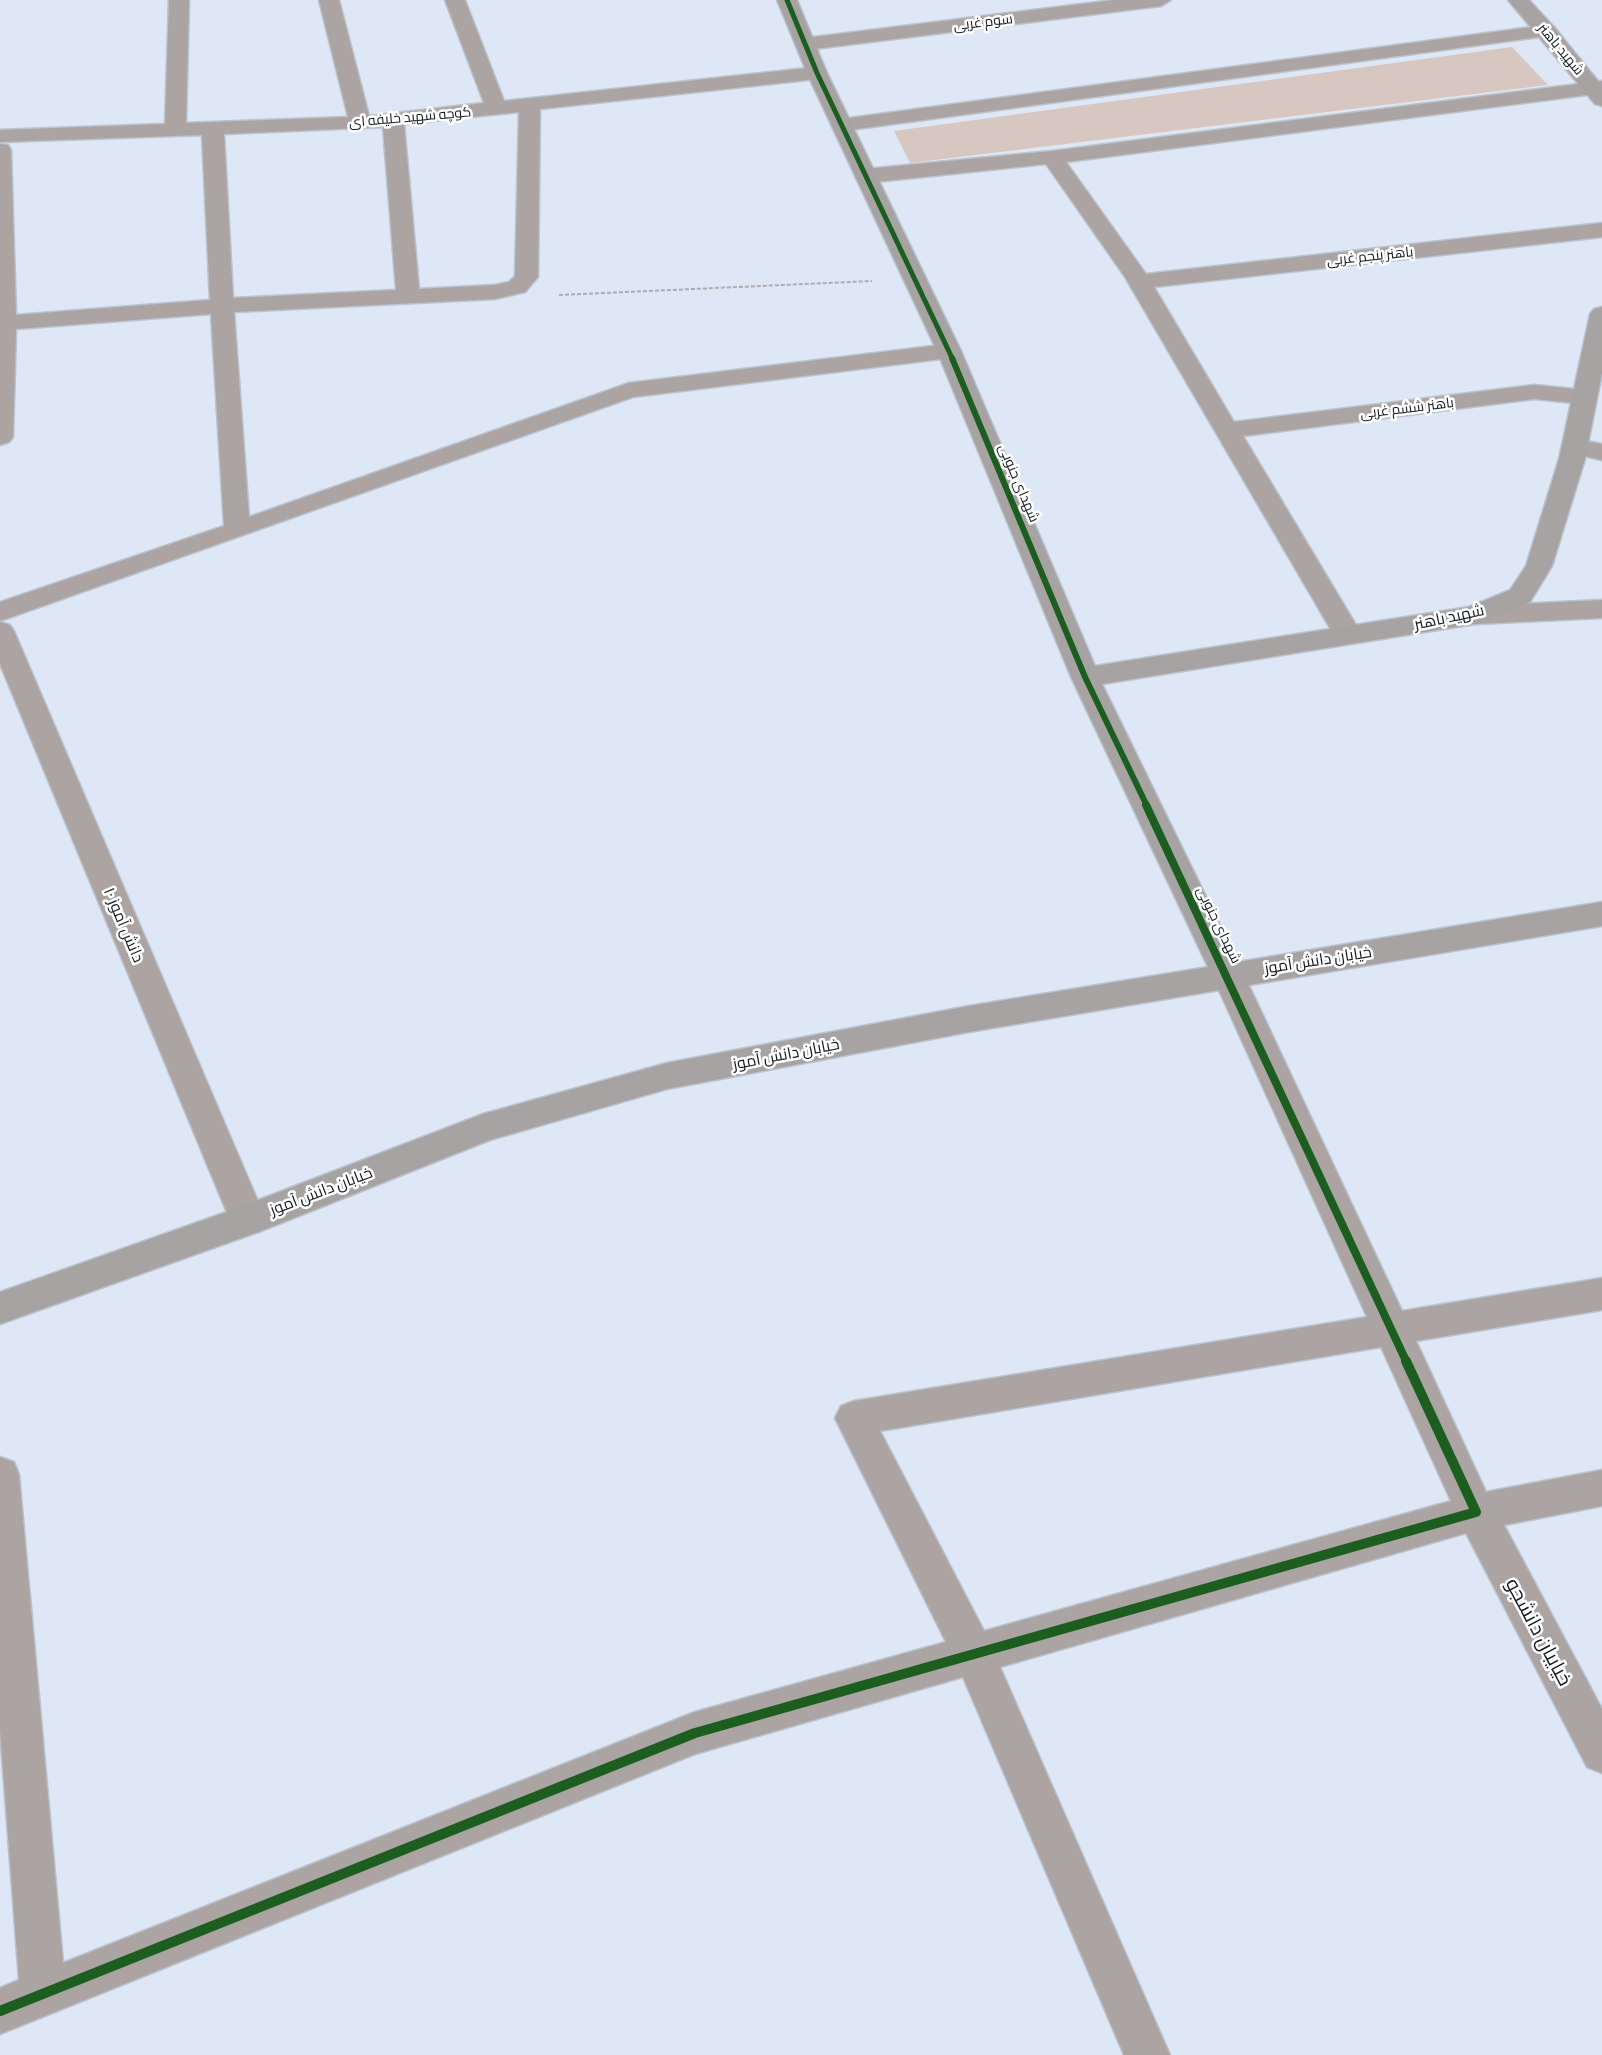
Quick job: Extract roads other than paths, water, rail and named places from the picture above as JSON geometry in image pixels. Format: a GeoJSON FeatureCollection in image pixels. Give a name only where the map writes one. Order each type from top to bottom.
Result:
{"type":"FeatureCollection","features":[{"type":"Feature","properties":{"kind":"street"},"geometry":{"type":"LineString","coordinates":[[175,131],[179,0]]}},
{"type":"Feature","properties":{"kind":"street"},"geometry":{"type":"LineString","coordinates":[[329,0],[360,123]]}},
{"type":"Feature","properties":{"kind":"street"},"geometry":{"type":"LineString","coordinates":[[455,0],[497,109]]}},
{"type":"Feature","properties":{"kind":"street","name":"شهدای جنوبی"},"geometry":{"type":"LineString","coordinates":[[787,0],[817,73],[949,351],[1085,677],[1228,975]]}},
{"type":"Feature","properties":{"kind":"street","name":"سوم غربی"},"geometry":{"type":"LineString","coordinates":[[806,44],[1161,0]]}},
{"type":"Feature","properties":{"kind":"street","name":"شهید باهنر"},"geometry":{"type":"LineString","coordinates":[[1518,0],[1599,91]]}},
{"type":"Feature","properties":{"kind":"street"},"geometry":{"type":"LineString","coordinates":[[842,125],[1547,31]]}},
{"type":"Feature","properties":{"kind":"street","name":"کوچه شهید خلیفه ای"},"geometry":{"type":"LineString","coordinates":[[0,136],[360,123],[817,73]]}},
{"type":"Feature","properties":{"kind":"street"},"geometry":{"type":"LineString","coordinates":[[866,176],[1599,91]]}},
{"type":"Feature","properties":{"kind":"street"},"geometry":{"type":"LineString","coordinates":[[4,323],[222,306],[495,292],[517,287],[525,278],[530,105]]}},
{"type":"Feature","properties":{"kind":"street"},"geometry":{"type":"LineString","coordinates":[[393,119],[408,297]]}},
{"type":"Feature","properties":{"kind":"street"},"geometry":{"type":"LineString","coordinates":[[213,129],[237,531]]}},
{"type":"Feature","properties":{"kind":"street"},"geometry":{"type":"LineString","coordinates":[[0,150],[4,323],[0,436]]}},
{"type":"Feature","properties":{"kind":"street"},"geometry":{"type":"LineString","coordinates":[[1052,156],[1138,282],[1348,635]]}},
{"type":"Feature","properties":{"kind":"street","name":"باهنر پنجم غربی"},"geometry":{"type":"LineString","coordinates":[[1138,282],[1602,230]]}},
{"type":"Feature","properties":{"kind":"street","name":"شهید باهنر"},"geometry":{"type":"LineString","coordinates":[[1085,677],[1475,615],[1520,596],[1539,566],[1575,447],[1602,315]]}},
{"type":"Feature","properties":{"kind":"street"},"geometry":{"type":"LineString","coordinates":[[0,612],[237,531],[629,390],[949,351]]}},
{"type":"Feature","properties":{"kind":"street","name":"باهنر ششم غربی"},"geometry":{"type":"LineString","coordinates":[[1228,430],[1534,392],[1585,396]]}},
{"type":"Feature","properties":{"kind":"street"},"geometry":{"type":"LineString","coordinates":[[1575,447],[1602,452]]}},
{"type":"Feature","properties":{"kind":"street"},"geometry":{"type":"LineString","coordinates":[[1475,615],[1602,609]]}},
{"type":"Feature","properties":{"kind":"street","name":"دانش آموز ۱۰"},"geometry":{"type":"LineString","coordinates":[[0,631],[248,1220]]}},
{"type":"Feature","properties":{"kind":"street","name":"خیابان دانش آموز"},"geometry":{"type":"LineString","coordinates":[[0,1308],[248,1220],[483,1128],[666,1076],[969,1019],[1602,914]]}},
{"type":"Feature","properties":{"kind":"street","name":"خیایبان دانشجو"},"geometry":{"type":"LineString","coordinates":[[1228,975],[1476,1512],[1602,1752]]}},
{"type":"Feature","properties":{"kind":"street"},"geometry":{"type":"LineString","coordinates":[[1147,2055],[974,1654],[854,1418],[1390,1327],[1602,1294]]}},
{"type":"Feature","properties":{"kind":"street"},"geometry":{"type":"LineString","coordinates":[[0,1475],[8,1663],[44,1994]]}},
{"type":"Feature","properties":{"kind":"street"},"geometry":{"type":"LineString","coordinates":[[0,2011],[695,1733],[1476,1512],[1602,1488]]}}]}
